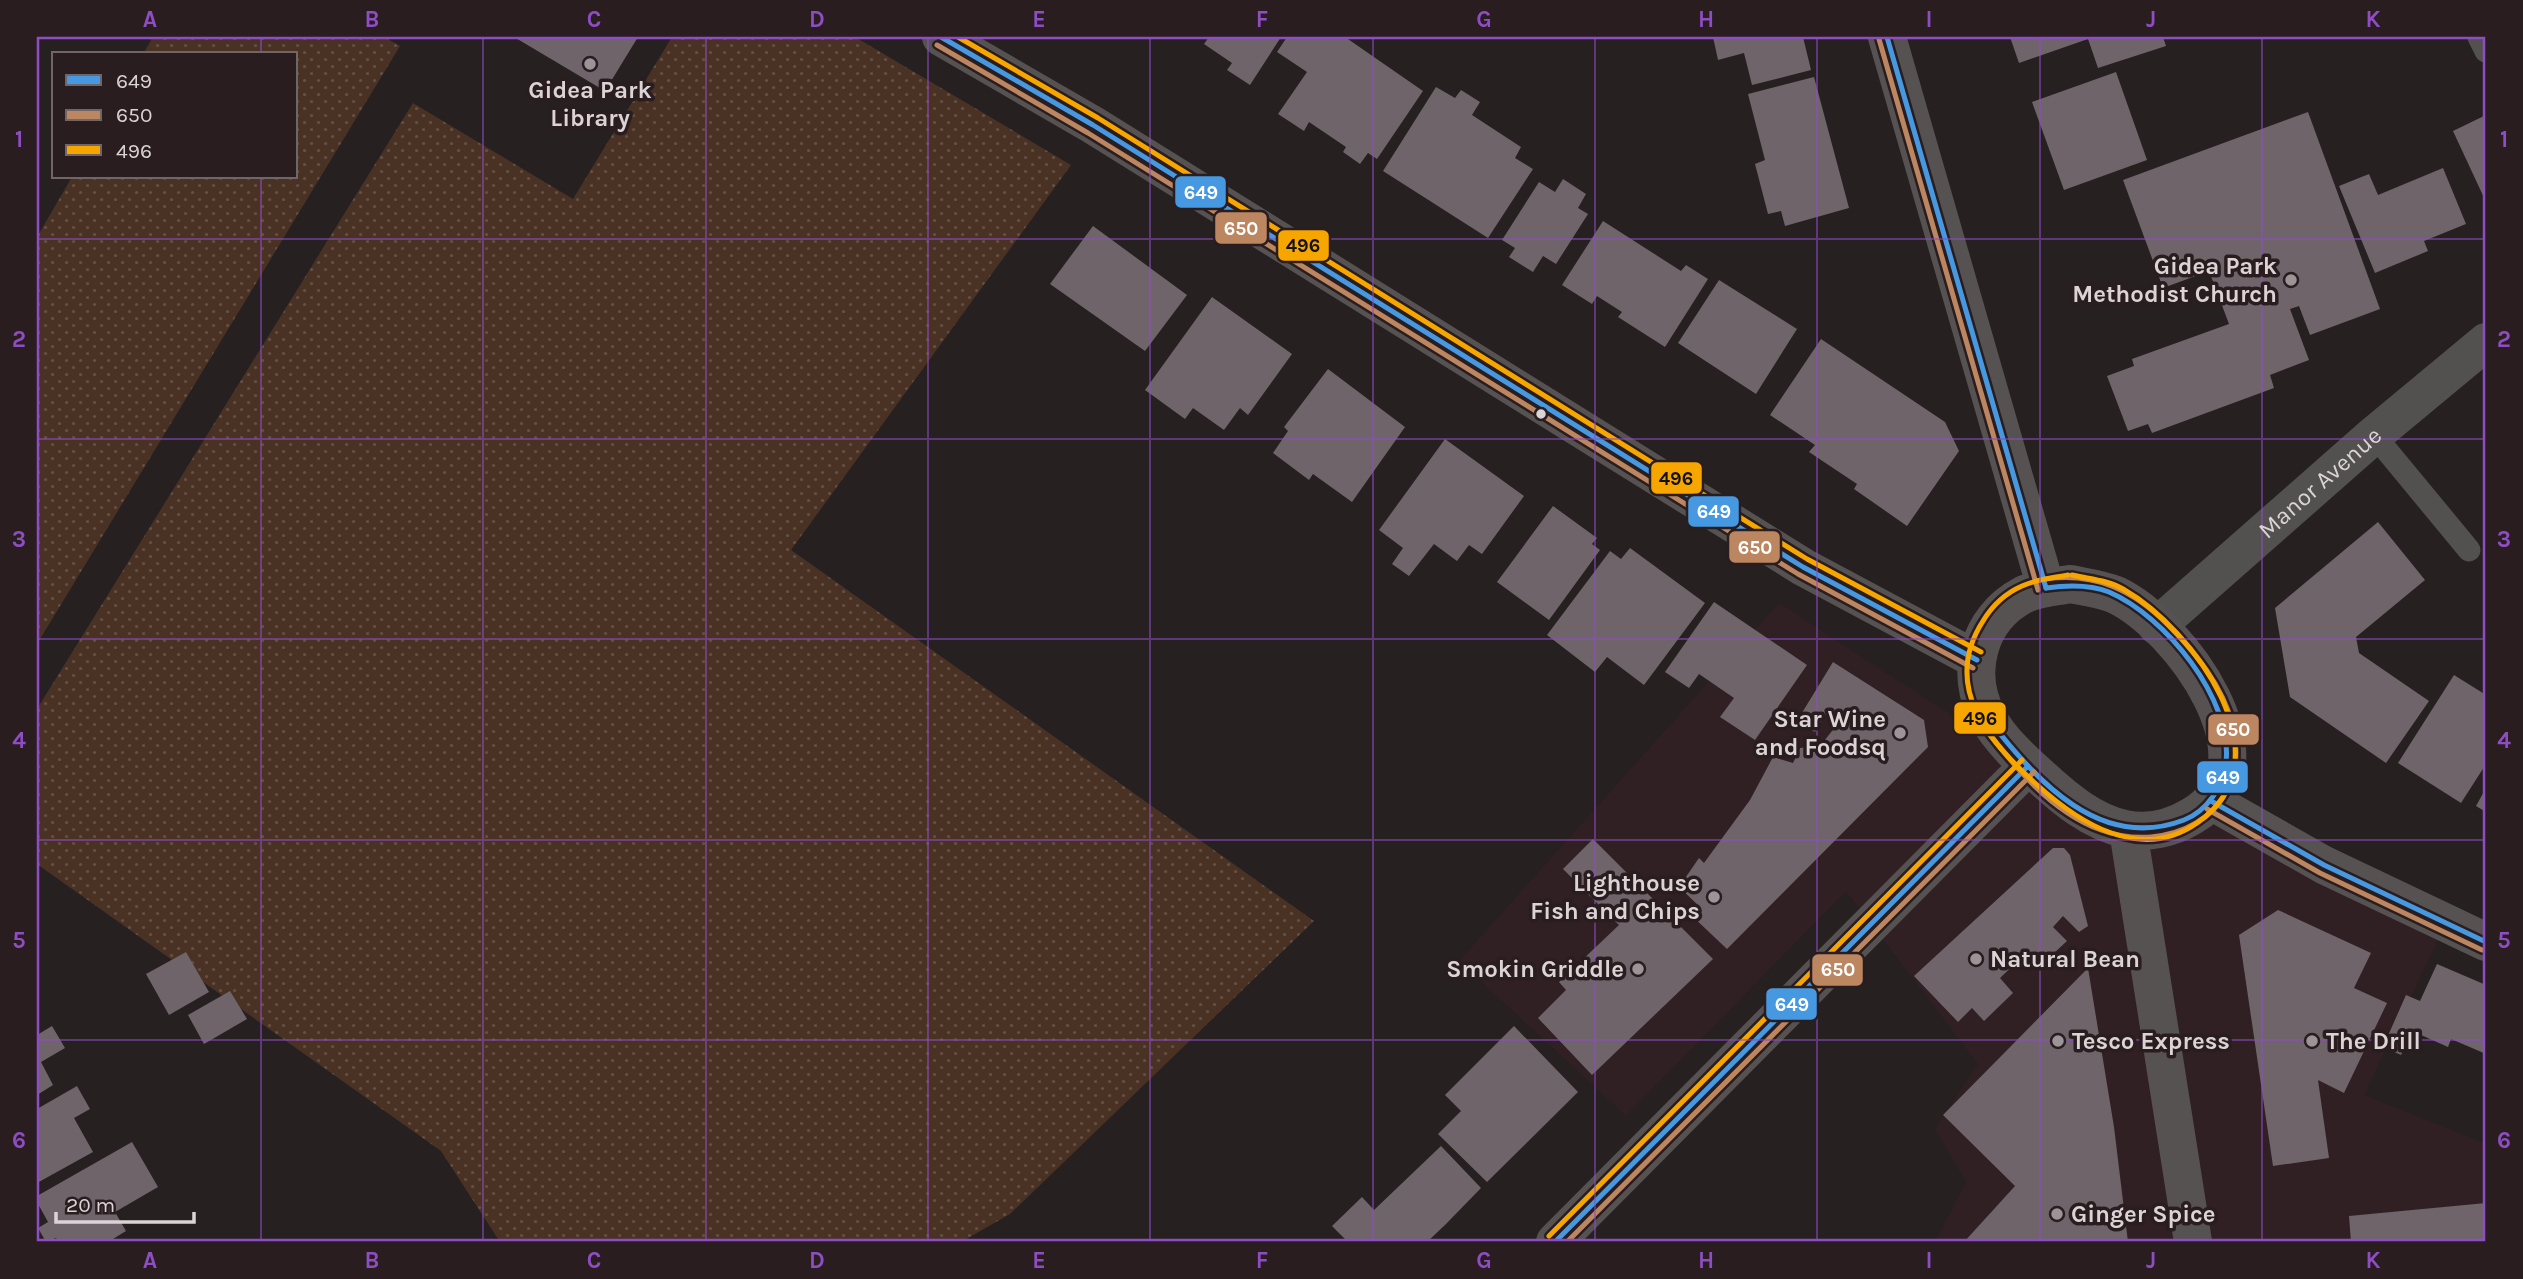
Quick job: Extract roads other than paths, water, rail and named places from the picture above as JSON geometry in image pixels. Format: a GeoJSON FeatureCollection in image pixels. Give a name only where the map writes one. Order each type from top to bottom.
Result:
{"type":"FeatureCollection","features":[{"type":"Feature","properties":{"kind":"street"},"geometry":{"type":"LineString","coordinates":[[941,37],[1093,125],[1803,567],[1977,660]]}},
{"type":"Feature","properties":{"kind":"street"},"geometry":{"type":"LineString","coordinates":[[1887,37],[2046,588]]}},
{"type":"Feature","properties":{"kind":"street","name":"Manor Avenue"},"geometry":{"type":"LineString","coordinates":[[2157,626],[2374,435],[2486,342]]}},
{"type":"Feature","properties":{"kind":"street"},"geometry":{"type":"LineString","coordinates":[[2070,584],[2117,596],[2157,626],[2192,667],[2223,722],[2227,762],[2211,801],[2199,812],[2167,828],[2128,830],[2105,823],[2080,808],[2028,766],[1988,719],[1975,677],[1977,660],[1982,639],[2006,606],[2025,594],[2070,584]]}},
{"type":"Feature","properties":{"kind":"street"},"geometry":{"type":"LineString","coordinates":[[1555,1242],[2028,766]]}},
{"type":"Feature","properties":{"kind":"street"},"geometry":{"type":"LineString","coordinates":[[2211,801],[2324,866],[2486,942]]}},
{"type":"Feature","properties":{"kind":"street"},"geometry":{"type":"LineString","coordinates":[[2128,830],[2193,1242]]}},
{"type":"Feature","properties":{"kind":"lane"},"geometry":{"type":"LineString","coordinates":[[2479,37],[2486,51]]}},
{"type":"Feature","properties":{"kind":"lane"},"geometry":{"type":"LineString","coordinates":[[2374,435],[2469,550]]}},
{"type":"Feature","properties":{"kind":"place","name":"Gidea Park Library"},"geometry":{"type":"Point","coordinates":[590,64]}},
{"type":"Feature","properties":{"kind":"place","name":"Gidea Park Methodist Church"},"geometry":{"type":"Point","coordinates":[2291,280]}},
{"type":"Feature","properties":{"kind":"place","name":"Star Wine and Foodsq"},"geometry":{"type":"Point","coordinates":[1900,733]}},
{"type":"Feature","properties":{"kind":"place","name":"Lighthouse Fish and Chips"},"geometry":{"type":"Point","coordinates":[1714,897]}},
{"type":"Feature","properties":{"kind":"place","name":"Natural Bean"},"geometry":{"type":"Point","coordinates":[1976,959]}},
{"type":"Feature","properties":{"kind":"place","name":"Smokin Griddle"},"geometry":{"type":"Point","coordinates":[1638,969]}},
{"type":"Feature","properties":{"kind":"place","name":"Tesco Express"},"geometry":{"type":"Point","coordinates":[2058,1041]}},
{"type":"Feature","properties":{"kind":"place","name":"The Drill"},"geometry":{"type":"Point","coordinates":[2312,1041]}},
{"type":"Feature","properties":{"kind":"place","name":"Ginger Spice"},"geometry":{"type":"Point","coordinates":[2057,1214]}}]}
